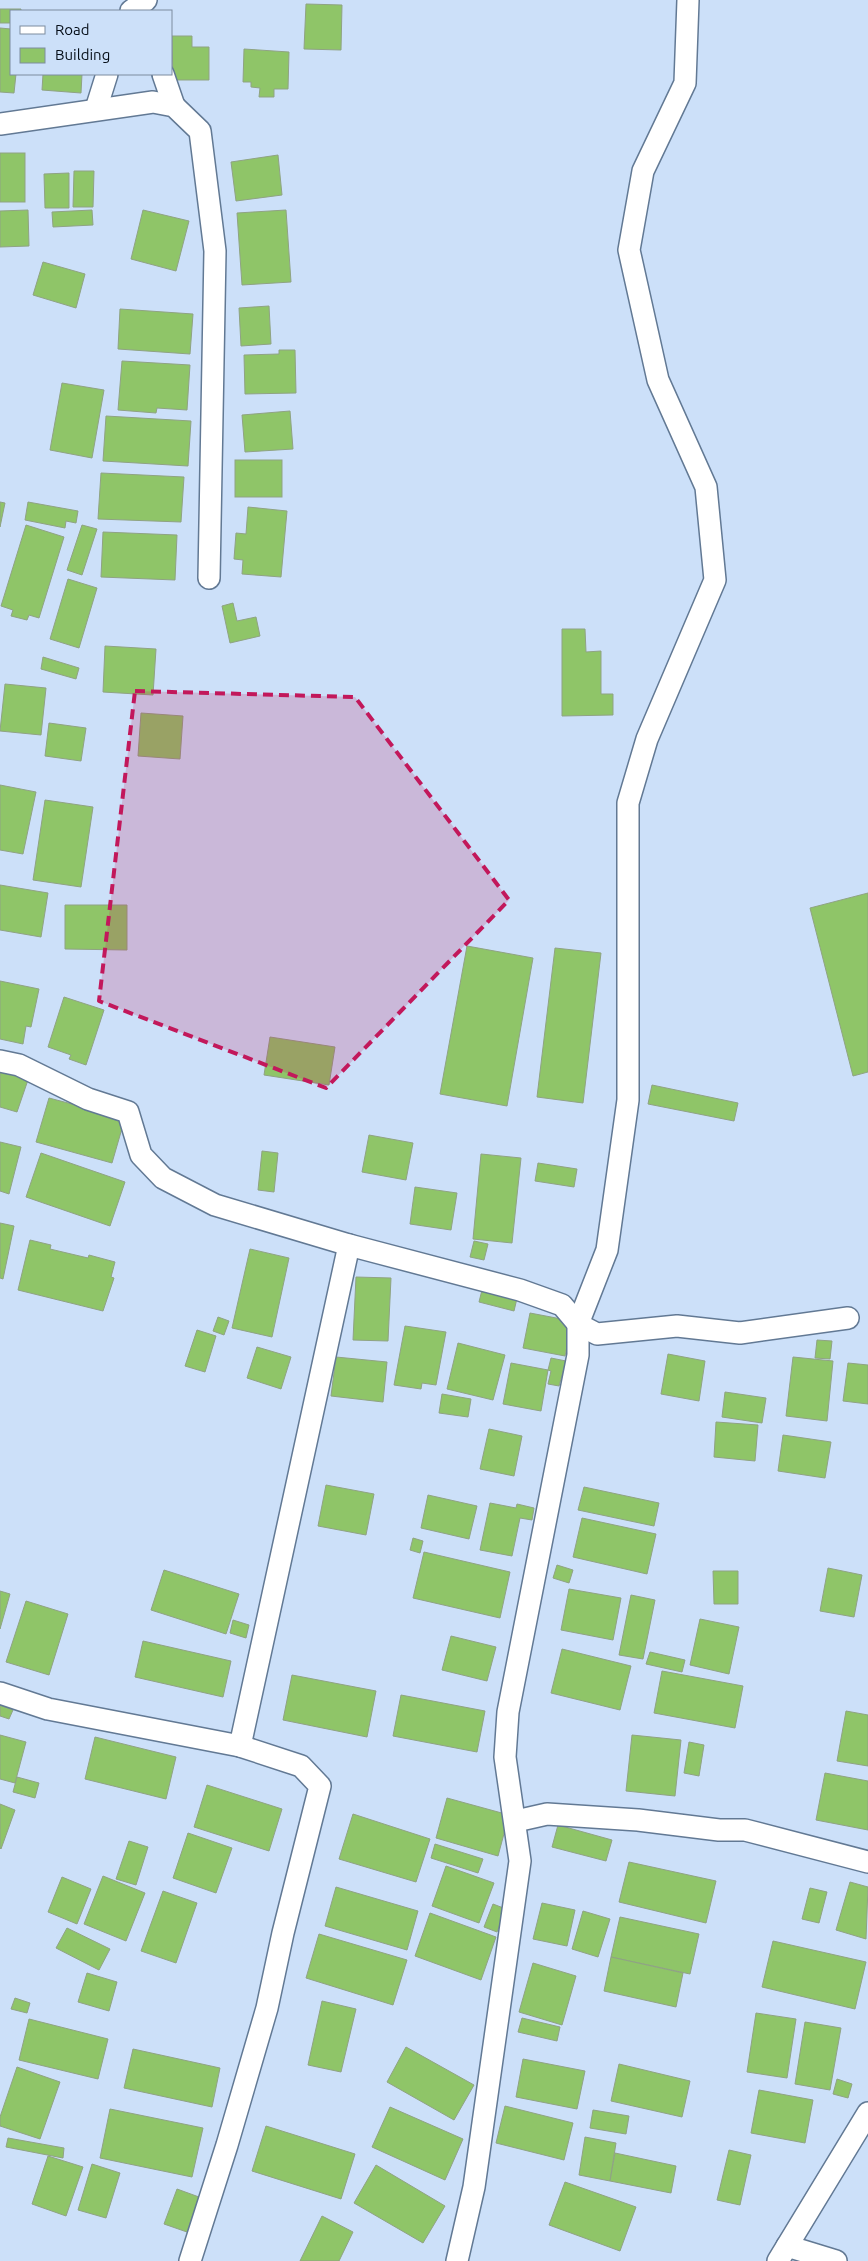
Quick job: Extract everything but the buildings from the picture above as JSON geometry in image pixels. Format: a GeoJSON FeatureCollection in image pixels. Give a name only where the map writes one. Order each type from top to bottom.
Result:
{"type":"FeatureCollection","features":[{"type":"Feature","properties":{"kind":"street"},"geometry":{"type":"LineString","coordinates":[[457,2261],[474,2187],[520,1861],[516,1821],[505,1757],[508,1712],[578,1355],[578,1324],[607,1250],[628,1100],[628,803],[647,739],[715,580],[706,487],[658,380],[629,250],[643,171],[685,83],[688,0]]}},
{"type":"Feature","properties":{"kind":"street"},"geometry":{"type":"LineString","coordinates":[[96,109],[106,75]]}},
{"type":"Feature","properties":{"kind":"street"},"geometry":{"type":"LineString","coordinates":[[163,75],[174,106],[200,131],[214,251],[209,578]]}},
{"type":"Feature","properties":{"kind":"street"},"geometry":{"type":"LineString","coordinates":[[0,124],[153,102],[174,106]]}},
{"type":"Feature","properties":{"kind":"street"},"geometry":{"type":"LineString","coordinates":[[0,1061],[19,1065],[88,1099],[128,1112],[141,1155],[163,1178],[215,1205],[349,1246],[528,1293],[562,1305],[578,1324],[597,1334],[677,1326],[740,1333],[848,1318]]}},
{"type":"Feature","properties":{"kind":"street"},"geometry":{"type":"LineString","coordinates":[[240,1746],[349,1246]]}},
{"type":"Feature","properties":{"kind":"street"},"geometry":{"type":"LineString","coordinates":[[0,1693],[48,1709],[240,1746],[301,1766],[320,1786],[283,1933],[267,2008],[227,2145],[190,2261]]}},
{"type":"Feature","properties":{"kind":"street"},"geometry":{"type":"LineString","coordinates":[[516,1821],[547,1814],[638,1820],[719,1830],[745,1830],[868,1862]]}},
{"type":"Feature","properties":{"kind":"street"},"geometry":{"type":"LineString","coordinates":[[836,2261],[783,2254],[868,2113]]}},
{"type":"Feature","properties":{"kind":"highlighted area"},"geometry":{"type":"Polygon","coordinates":[[[135,691],[355,697],[509,900],[326,1088],[99,1001],[135,691]]]}}]}
